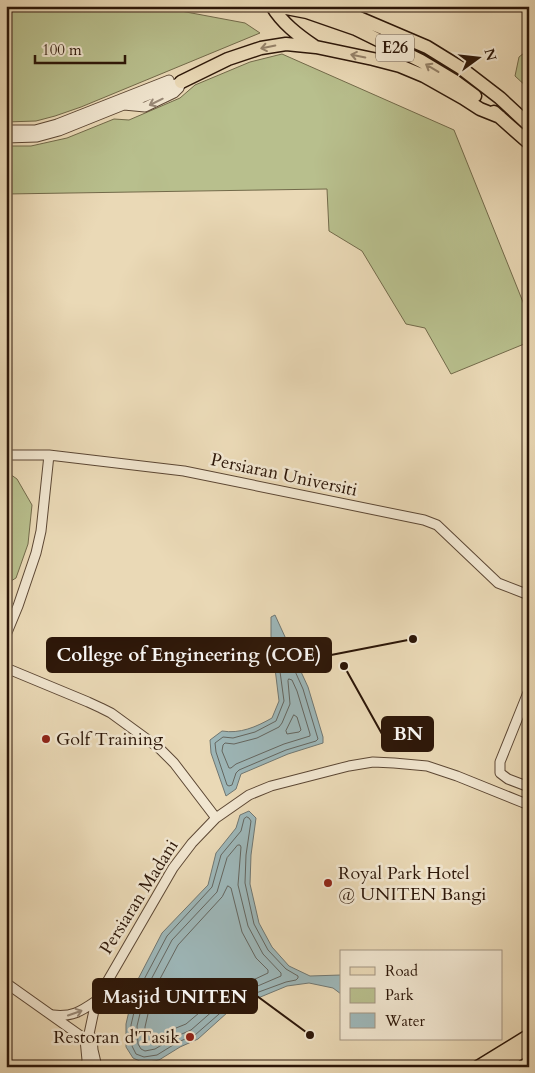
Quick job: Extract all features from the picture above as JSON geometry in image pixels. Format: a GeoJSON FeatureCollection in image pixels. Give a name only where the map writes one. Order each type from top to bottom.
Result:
{"type":"FeatureCollection","features":[{"type":"Feature","properties":{"kind":"highway"},"geometry":{"type":"LineString","coordinates":[[272,6],[302,38],[316,47]]}},
{"type":"Feature","properties":{"kind":"highway","name":"E26"},"geometry":{"type":"LineString","coordinates":[[276,6],[306,12],[356,29],[421,61],[480,100],[529,143]]}},
{"type":"Feature","properties":{"kind":"highway","name":"E26"},"geometry":{"type":"LineString","coordinates":[[326,6],[427,47],[461,68],[500,98],[529,125]]}},
{"type":"Feature","properties":{"kind":"highway"},"geometry":{"type":"LineString","coordinates":[[346,6],[378,26]]}},
{"type":"Feature","properties":{"kind":"highway"},"geometry":{"type":"LineString","coordinates":[[181,82],[228,59],[261,48],[286,44],[316,47],[373,59],[424,76],[444,86],[480,109],[500,117]]}},
{"type":"Feature","properties":{"kind":"main road"},"geometry":{"type":"LineString","coordinates":[[477,1067],[529,1035]]}},
{"type":"Feature","properties":{"kind":"main road"},"geometry":{"type":"LineString","coordinates":[[498,1067],[529,1048]]}},
{"type":"Feature","properties":{"kind":"street"},"geometry":{"type":"LineString","coordinates":[[6,130],[35,130],[57,124],[173,78],[181,82],[179,88],[174,93],[145,107],[123,105],[59,131],[37,137],[6,138]]}},
{"type":"Feature","properties":{"kind":"street","name":"Persiaran Universiti"},"geometry":{"type":"LineString","coordinates":[[6,455],[66,457],[184,471],[424,520],[437,525],[498,583],[529,595]]}},
{"type":"Feature","properties":{"kind":"street"},"geometry":{"type":"LineString","coordinates":[[34,455],[42,461],[47,473]]}},
{"type":"Feature","properties":{"kind":"street"},"geometry":{"type":"LineString","coordinates":[[6,635],[36,553],[41,531],[49,456]]}},
{"type":"Feature","properties":{"kind":"street"},"geometry":{"type":"LineString","coordinates":[[47,473],[56,463],[66,457]]}},
{"type":"Feature","properties":{"kind":"street"},"geometry":{"type":"LineString","coordinates":[[6,668],[101,708],[159,748],[174,763],[216,818]]}},
{"type":"Feature","properties":{"kind":"street"},"geometry":{"type":"LineString","coordinates":[[529,690],[500,762],[500,773],[508,779],[529,787]]}},
{"type":"Feature","properties":{"kind":"street","name":"Persiaran Madani"},"geometry":{"type":"LineString","coordinates":[[96,1000],[173,868],[192,843],[216,818],[249,795],[271,786],[336,769],[373,762],[394,762],[427,766],[529,805]]}},
{"type":"Feature","properties":{"kind":"street"},"geometry":{"type":"LineString","coordinates":[[6,983],[52,1015],[89,1037],[97,1067]]}},
{"type":"Feature","properties":{"kind":"street"},"geometry":{"type":"LineString","coordinates":[[52,1015],[65,1016],[75,1014],[96,1000]]}},
{"type":"Feature","properties":{"kind":"street"},"geometry":{"type":"LineString","coordinates":[[86,1067],[96,1000]]}},
{"type":"Feature","properties":{"kind":"green space"},"geometry":{"type":"Polygon","coordinates":[[[6,6],[154,6],[245,23],[260,33],[81,107],[36,121],[6,122],[6,6]]]}},
{"type":"Feature","properties":{"kind":"green space"},"geometry":{"type":"Polygon","coordinates":[[[529,49],[529,89],[515,76],[519,57],[529,49]]]}},
{"type":"Feature","properties":{"kind":"green space"},"geometry":{"type":"Polygon","coordinates":[[[282,54],[454,130],[529,317],[529,342],[451,374],[425,328],[406,324],[362,251],[329,231],[327,189],[6,194],[6,146],[31,146],[67,138],[114,119],[129,120],[180,98],[195,85],[250,62],[282,54]]]}},
{"type":"Feature","properties":{"kind":"green space"},"geometry":{"type":"Polygon","coordinates":[[[7,472],[17,479],[32,505],[28,544],[16,578],[6,584],[7,472]]]}},
{"type":"Feature","properties":{"kind":"water"},"geometry":{"type":"Polygon","coordinates":[[[275,615],[308,687],[323,737],[323,743],[288,754],[241,774],[236,789],[226,796],[211,753],[210,740],[222,731],[235,732],[248,729],[272,718],[279,701],[271,636],[271,617],[275,615]]]}},
{"type":"Feature","properties":{"kind":"water"},"geometry":{"type":"Polygon","coordinates":[[[249,811],[256,818],[251,855],[250,884],[259,923],[272,947],[289,966],[310,976],[340,975],[340,993],[333,988],[309,983],[287,986],[228,1012],[198,1039],[159,1060],[144,1063],[133,1058],[126,1047],[126,1024],[135,985],[162,933],[208,885],[216,853],[236,828],[240,815],[249,811]]]}},
{"type":"Feature","properties":{"kind":"place","name":"College of Engineering (COE)"},"geometry":{"type":"Point","coordinates":[413,639]}},
{"type":"Feature","properties":{"kind":"place","name":"BN"},"geometry":{"type":"Point","coordinates":[344,666]}},
{"type":"Feature","properties":{"kind":"place","name":"Golf Training"},"geometry":{"type":"Point","coordinates":[46,739]}},
{"type":"Feature","properties":{"kind":"place","name":"Royal Park Hotel @ UNITEN Bangi"},"geometry":{"type":"Point","coordinates":[328,883]}},
{"type":"Feature","properties":{"kind":"place","name":"Masjid UNITEN"},"geometry":{"type":"Point","coordinates":[310,1035]}},
{"type":"Feature","properties":{"kind":"place","name":"Restoran d'Tasik"},"geometry":{"type":"Point","coordinates":[190,1037]}}]}
